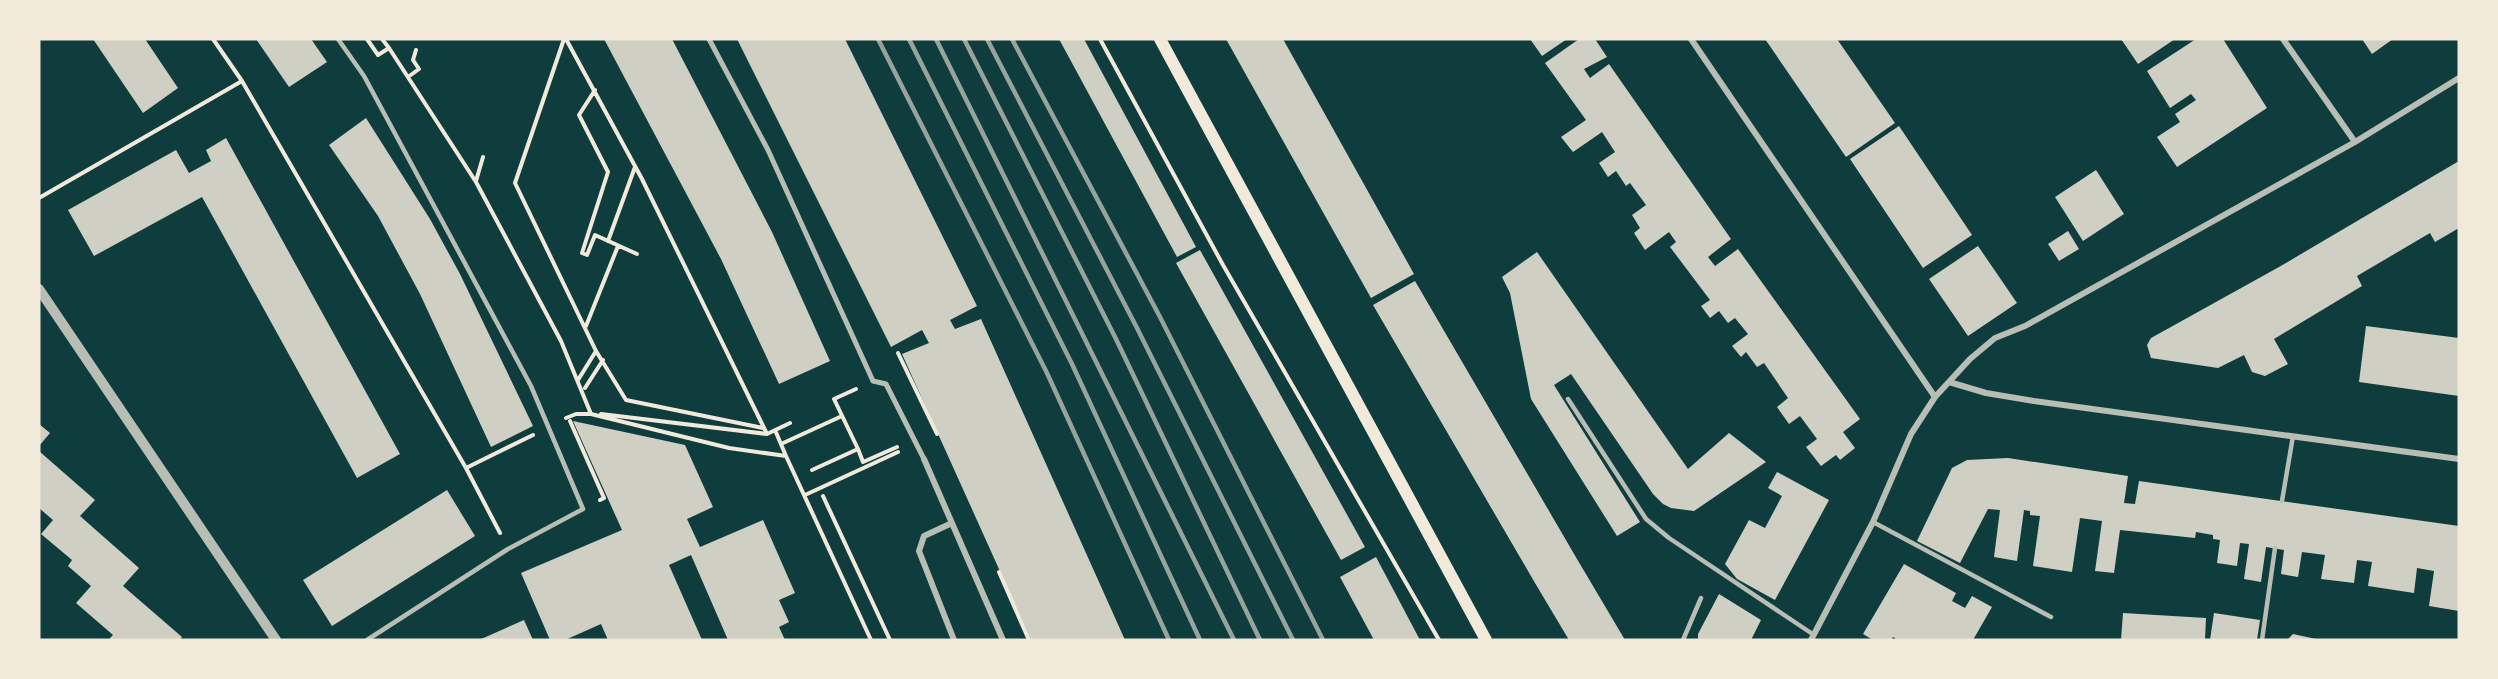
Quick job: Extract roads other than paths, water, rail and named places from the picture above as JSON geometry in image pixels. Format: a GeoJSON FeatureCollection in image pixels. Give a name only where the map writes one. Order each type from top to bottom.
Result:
{"type":"FeatureCollection","features":[{"type":"Feature","properties":{"kind":"main road"},"geometry":{"type":"LineString","coordinates":[[1160,39],[1486,640]]}},
{"type":"Feature","properties":{"kind":"street"},"geometry":{"type":"LineString","coordinates":[[709,39],[768,150],[873,381],[886,384],[924,459],[1004,640]]}},
{"type":"Feature","properties":{"kind":"street"},"geometry":{"type":"LineString","coordinates":[[1691,39],[1935,397]]}},
{"type":"Feature","properties":{"kind":"street"},"geometry":{"type":"LineString","coordinates":[[2283,39],[2355,142]]}},
{"type":"Feature","properties":{"kind":"street"},"geometry":{"type":"LineString","coordinates":[[1812,637],[1873,522],[1911,434],[1935,397],[1970,359],[1995,338],[2025,326],[2355,142],[2459,78]]}},
{"type":"Feature","properties":{"kind":"street"},"geometry":{"type":"LineString","coordinates":[[39,290],[276,640]]}},
{"type":"Feature","properties":{"kind":"street"},"geometry":{"type":"LineString","coordinates":[[1949,382],[1986,393],[2034,401],[2459,459]]}},
{"type":"Feature","properties":{"kind":"street"},"geometry":{"type":"LineString","coordinates":[[952,523],[924,536],[919,551],[954,640]]}},
{"type":"Feature","properties":{"kind":"lane"},"geometry":{"type":"LineString","coordinates":[[338,39],[364,76],[531,386],[583,509],[508,549],[367,640]]}},
{"type":"Feature","properties":{"kind":"lane"},"geometry":{"type":"LineString","coordinates":[[1568,399],[1646,519],[1812,637]]}},
{"type":"Feature","properties":{"kind":"lane"},"geometry":{"type":"LineString","coordinates":[[2282,501],[2292,436]]}},
{"type":"Feature","properties":{"kind":"lane"},"geometry":{"type":"LineString","coordinates":[[1873,522],[2051,617]]}},
{"type":"Feature","properties":{"kind":"lane"},"geometry":{"type":"LineString","coordinates":[[2262,640],[2275,548]]}},
{"type":"Feature","properties":{"kind":"lane"},"geometry":{"type":"LineString","coordinates":[[1683,640],[1701,598]]}},
{"type":"Feature","properties":{"kind":"railway"},"geometry":{"type":"LineString","coordinates":[[878,39],[1047,373],[1169,640]]}},
{"type":"Feature","properties":{"kind":"railway"},"geometry":{"type":"LineString","coordinates":[[909,39],[1072,364],[1200,640]]}},
{"type":"Feature","properties":{"kind":"railway"},"geometry":{"type":"LineString","coordinates":[[936,39],[1234,640]]}},
{"type":"Feature","properties":{"kind":"railway"},"geometry":{"type":"LineString","coordinates":[[964,39],[1116,339],[1260,640]]}},
{"type":"Feature","properties":{"kind":"railway"},"geometry":{"type":"LineString","coordinates":[[987,39],[1137,328],[1293,640]]}},
{"type":"Feature","properties":{"kind":"railway"},"geometry":{"type":"LineString","coordinates":[[1012,39],[1160,317],[1323,640]]}}]}
